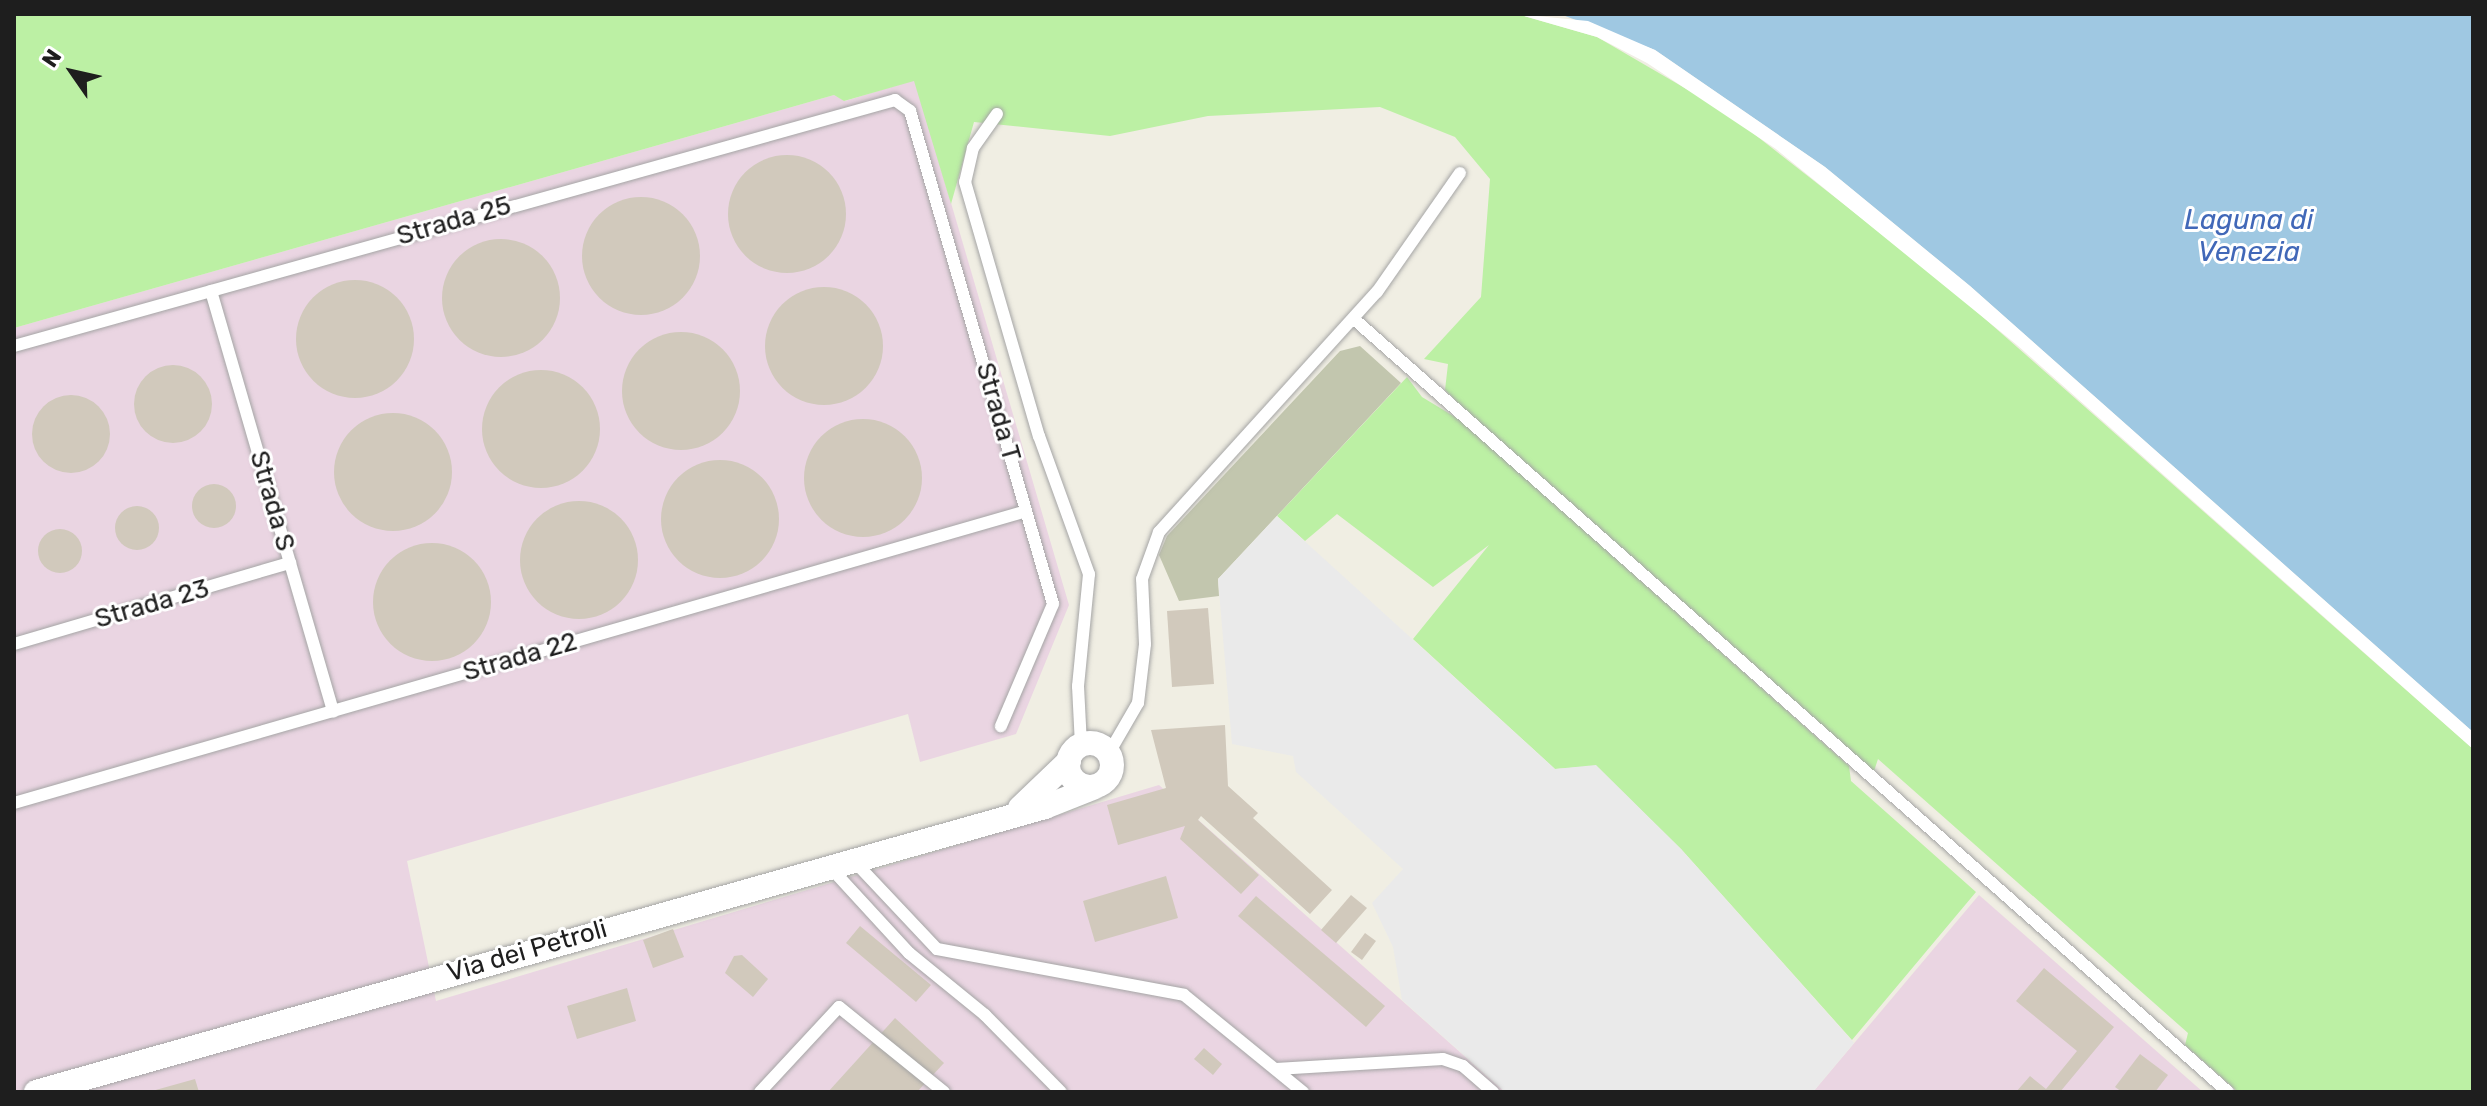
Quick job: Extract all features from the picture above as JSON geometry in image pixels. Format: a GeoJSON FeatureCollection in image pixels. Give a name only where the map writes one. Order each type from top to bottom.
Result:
{"type":"FeatureCollection","features":[{"type":"Feature","properties":{"kind":"street"},"geometry":{"type":"LineString","coordinates":[[1096,744],[1109,753],[1111,775],[1093,788],[1074,781],[1075,753],[1096,744]]}},
{"type":"Feature","properties":{"kind":"street","name":"Via dei Petroli"},"geometry":{"type":"LineString","coordinates":[[1018,810],[1075,753]]}},
{"type":"Feature","properties":{"kind":"street","name":"Via dei Petroli"},"geometry":{"type":"LineString","coordinates":[[36,1092],[1093,788]]}},
{"type":"Feature","properties":{"kind":"lane","name":"Strada 25"},"geometry":{"type":"LineString","coordinates":[[14,346],[895,100]]}},
{"type":"Feature","properties":{"kind":"lane","name":"Strada T"},"geometry":{"type":"LineString","coordinates":[[895,100],[910,111],[1053,604],[1001,726]]}},
{"type":"Feature","properties":{"kind":"lane"},"geometry":{"type":"LineString","coordinates":[[997,114],[973,148],[965,182],[1039,436],[1089,574],[1075,753]]}},
{"type":"Feature","properties":{"kind":"lane"},"geometry":{"type":"LineString","coordinates":[[1109,753],[1138,703],[1145,644],[1142,579],[1153,542],[1354,319],[1460,173]]}},
{"type":"Feature","properties":{"kind":"lane","name":"Strada S"},"geometry":{"type":"LineString","coordinates":[[211,291],[333,712]]}},
{"type":"Feature","properties":{"kind":"lane"},"geometry":{"type":"LineString","coordinates":[[1354,319],[2228,1092]]}},
{"type":"Feature","properties":{"kind":"lane","name":"Strada 22"},"geometry":{"type":"LineString","coordinates":[[14,803],[1026,511]]}},
{"type":"Feature","properties":{"kind":"lane","name":"Strada 23"},"geometry":{"type":"LineString","coordinates":[[14,644],[290,563]]}},
{"type":"Feature","properties":{"kind":"lane"},"geometry":{"type":"LineString","coordinates":[[852,858],[937,949],[1184,995],[1303,1092]]}},
{"type":"Feature","properties":{"kind":"lane"},"geometry":{"type":"LineString","coordinates":[[828,865],[917,962],[985,1015],[1061,1092]]}},
{"type":"Feature","properties":{"kind":"lane"},"geometry":{"type":"LineString","coordinates":[[760,1092],[839,1007],[944,1092]]}},
{"type":"Feature","properties":{"kind":"lane"},"geometry":{"type":"LineString","coordinates":[[1276,1069],[1443,1059],[1463,1066],[1493,1092]]}},
{"type":"Feature","properties":{"kind":"shaded area"},"geometry":{"type":"Polygon","coordinates":[[[915,80],[1069,605],[1016,734],[920,762],[908,714],[407,861],[436,1001],[1159,785],[1505,1092],[14,1092],[14,328],[834,95],[845,101],[915,80]]]}},
{"type":"Feature","properties":{"kind":"shaded area"},"geometry":{"type":"Polygon","coordinates":[[[1360,346],[1401,383],[1218,579],[1219,596],[1179,601],[1159,555],[1167,536],[1340,351],[1360,346]]]}},
{"type":"Feature","properties":{"kind":"shaded area"},"geometry":{"type":"Polygon","coordinates":[[[1277,516],[1555,769],[1596,765],[1681,849],[1854,1043],[1813,1092],[1505,1092],[1402,1000],[1393,947],[1372,903],[1403,869],[1296,772],[1293,756],[1232,744],[1218,579],[1277,516]]]}},
{"type":"Feature","properties":{"kind":"shaded area"},"geometry":{"type":"Polygon","coordinates":[[[1979,895],[2203,1092],[1813,1092],[1979,895]]]}},
{"type":"Feature","properties":{"kind":"green space"},"geometry":{"type":"Polygon","coordinates":[[[14,14],[1517,14],[1597,37],[1726,112],[1942,281],[2473,749],[2473,1092],[2238,1092],[2185,1045],[2188,1033],[1878,759],[1874,771],[1461,406],[1445,390],[1448,364],[1424,359],[1481,297],[1490,179],[1455,137],[1380,107],[1208,116],[1110,136],[974,122],[951,204],[914,81],[844,101],[834,95],[14,328],[14,14]]]}},
{"type":"Feature","properties":{"kind":"green space"},"geometry":{"type":"Polygon","coordinates":[[[1407,377],[1422,397],[1460,420],[1849,766],[1851,781],[1976,892],[1852,1040],[1681,849],[1596,766],[1555,769],[1413,639],[1489,545],[1433,587],[1337,514],[1305,541],[1277,516],[1407,377]]]}},
{"type":"Feature","properties":{"kind":"water","name":"Laguna di Venezia"},"geometry":{"type":"Polygon","coordinates":[[[1560,14],[2473,14],[2473,732],[1970,286],[1825,167],[1655,50],[1560,14]]]}},
{"type":"Feature","properties":{"kind":"pier"},"geometry":{"type":"Polygon","coordinates":[[[1517,14],[1588,21],[1655,50],[1825,167],[1970,286],[2473,732],[2473,749],[2017,345],[1776,149],[1647,63],[1597,37],[1517,14]]]}},
{"type":"Feature","properties":{"kind":"building"},"geometry":{"type":"Polygon","coordinates":[[[787,155],[810,159],[829,172],[842,191],[846,214],[842,237],[829,256],[810,269],[787,273],[764,269],[745,256],[732,237],[728,214],[732,191],[745,172],[764,159],[787,155]]]}},
{"type":"Feature","properties":{"kind":"building"},"geometry":{"type":"Polygon","coordinates":[[[641,197],[664,201],[683,214],[696,233],[700,256],[696,279],[683,298],[664,311],[641,315],[618,311],[599,298],[586,279],[582,256],[586,233],[599,214],[618,201],[641,197]]]}},
{"type":"Feature","properties":{"kind":"building"},"geometry":{"type":"Polygon","coordinates":[[[501,239],[524,243],[543,256],[556,275],[560,298],[556,321],[543,340],[524,353],[501,357],[478,353],[459,340],[446,321],[442,298],[446,275],[459,256],[478,243],[501,239]]]}},
{"type":"Feature","properties":{"kind":"building"},"geometry":{"type":"Polygon","coordinates":[[[355,280],[378,284],[397,297],[410,316],[414,339],[410,362],[397,381],[378,394],[355,398],[332,394],[313,381],[300,362],[296,339],[300,316],[313,297],[332,284],[355,280]]]}},
{"type":"Feature","properties":{"kind":"building"},"geometry":{"type":"Polygon","coordinates":[[[824,287],[847,291],[866,304],[879,323],[883,346],[879,369],[866,388],[847,401],[824,405],[801,401],[782,388],[769,369],[765,346],[769,323],[782,304],[801,291],[824,287]]]}},
{"type":"Feature","properties":{"kind":"building"},"geometry":{"type":"Polygon","coordinates":[[[681,332],[704,336],[723,349],[736,368],[740,391],[736,414],[723,433],[704,446],[681,450],[658,446],[639,433],[626,414],[622,391],[626,368],[639,349],[658,336],[681,332]]]}},
{"type":"Feature","properties":{"kind":"building"},"geometry":{"type":"Polygon","coordinates":[[[165,365],[181,365],[195,371],[206,382],[212,404],[206,426],[195,437],[181,443],[165,443],[151,437],[140,426],[134,412],[134,396],[140,382],[151,371],[165,365]]]}},
{"type":"Feature","properties":{"kind":"building"},"geometry":{"type":"Polygon","coordinates":[[[541,370],[564,374],[583,387],[596,406],[600,429],[596,452],[583,471],[564,484],[541,488],[518,484],[499,471],[486,452],[482,429],[486,406],[499,387],[518,374],[541,370]]]}},
{"type":"Feature","properties":{"kind":"building"},"geometry":{"type":"Polygon","coordinates":[[[63,395],[79,395],[93,401],[104,412],[110,434],[104,456],[93,467],[79,473],[63,473],[49,467],[38,456],[32,442],[32,426],[38,412],[49,401],[63,395]]]}},
{"type":"Feature","properties":{"kind":"building"},"geometry":{"type":"Polygon","coordinates":[[[393,413],[416,417],[435,430],[448,449],[452,472],[448,495],[435,514],[416,527],[393,531],[370,527],[351,514],[338,495],[334,472],[338,449],[351,430],[370,417],[393,413]]]}},
{"type":"Feature","properties":{"kind":"building"},"geometry":{"type":"Polygon","coordinates":[[[863,419],[886,423],[905,436],[918,455],[922,478],[918,501],[905,520],[886,533],[863,537],[840,533],[821,520],[808,501],[804,478],[808,455],[821,436],[840,423],[863,419]]]}},
{"type":"Feature","properties":{"kind":"building"},"geometry":{"type":"Polygon","coordinates":[[[720,460],[743,464],[762,477],[775,496],[779,519],[775,542],[762,561],[743,574],[720,578],[697,574],[678,561],[665,542],[661,519],[665,496],[678,477],[697,464],[720,460]]]}},
{"type":"Feature","properties":{"kind":"building"},"geometry":{"type":"Polygon","coordinates":[[[214,484],[229,491],[236,506],[229,521],[214,528],[199,521],[192,506],[199,491],[214,484]]]}},
{"type":"Feature","properties":{"kind":"building"},"geometry":{"type":"Polygon","coordinates":[[[579,501],[602,505],[621,518],[634,537],[638,560],[634,583],[621,602],[602,615],[579,619],[556,615],[537,602],[524,583],[520,560],[524,537],[537,518],[556,505],[579,501]]]}},
{"type":"Feature","properties":{"kind":"building"},"geometry":{"type":"Polygon","coordinates":[[[137,506],[152,513],[159,528],[152,543],[137,550],[122,543],[115,528],[122,513],[137,506]]]}},
{"type":"Feature","properties":{"kind":"building"},"geometry":{"type":"Polygon","coordinates":[[[60,529],[75,536],[82,551],[75,566],[60,573],[45,566],[38,551],[45,536],[60,529]]]}},
{"type":"Feature","properties":{"kind":"building"},"geometry":{"type":"Polygon","coordinates":[[[432,543],[455,547],[474,560],[487,579],[491,602],[487,625],[474,644],[455,657],[432,661],[409,657],[390,644],[377,625],[373,602],[377,579],[390,560],[409,547],[432,543]]]}},
{"type":"Feature","properties":{"kind":"building"},"geometry":{"type":"Polygon","coordinates":[[[1208,608],[1214,684],[1172,687],[1167,611],[1208,608]]]}},
{"type":"Feature","properties":{"kind":"building"},"geometry":{"type":"Polygon","coordinates":[[[1225,725],[1228,786],[1258,813],[1253,818],[1332,890],[1310,914],[1201,816],[1198,820],[1259,875],[1241,894],[1180,839],[1185,826],[1118,845],[1107,805],[1166,788],[1151,730],[1225,725]]]}},
{"type":"Feature","properties":{"kind":"building"},"geometry":{"type":"Polygon","coordinates":[[[1166,876],[1178,918],[1095,942],[1083,901],[1166,876]]]}},
{"type":"Feature","properties":{"kind":"building"},"geometry":{"type":"Polygon","coordinates":[[[1351,895],[1367,908],[1336,943],[1321,930],[1351,895]]]}},
{"type":"Feature","properties":{"kind":"building"},"geometry":{"type":"Polygon","coordinates":[[[1256,896],[1385,1006],[1366,1027],[1238,916],[1256,896]]]}},
{"type":"Feature","properties":{"kind":"building"},"geometry":{"type":"Polygon","coordinates":[[[860,926],[931,985],[916,1002],[846,943],[860,926]]]}},
{"type":"Feature","properties":{"kind":"building"},"geometry":{"type":"Polygon","coordinates":[[[673,929],[684,957],[653,968],[643,940],[673,929]]]}},
{"type":"Feature","properties":{"kind":"building"},"geometry":{"type":"Polygon","coordinates":[[[1365,933],[1376,941],[1362,960],[1351,952],[1365,933]]]}},
{"type":"Feature","properties":{"kind":"building"},"geometry":{"type":"Polygon","coordinates":[[[742,955],[768,979],[753,997],[725,973],[734,956],[742,955]]]}},
{"type":"Feature","properties":{"kind":"building"},"geometry":{"type":"Polygon","coordinates":[[[2044,968],[2114,1027],[2060,1092],[2016,1092],[2030,1076],[2046,1089],[2077,1051],[2016,1001],[2044,968]]]}},
{"type":"Feature","properties":{"kind":"building"},"geometry":{"type":"Polygon","coordinates":[[[627,988],[636,1021],[577,1039],[567,1006],[627,988]]]}},
{"type":"Feature","properties":{"kind":"building"},"geometry":{"type":"Polygon","coordinates":[[[895,1018],[944,1063],[917,1092],[828,1092],[895,1018]]]}},
{"type":"Feature","properties":{"kind":"building"},"geometry":{"type":"Polygon","coordinates":[[[1204,1048],[1222,1064],[1213,1075],[1194,1059],[1204,1048]]]}},
{"type":"Feature","properties":{"kind":"building"},"geometry":{"type":"Polygon","coordinates":[[[2140,1054],[2168,1075],[2155,1092],[2122,1092],[2115,1087],[2140,1054]]]}},
{"type":"Feature","properties":{"kind":"building"},"geometry":{"type":"Polygon","coordinates":[[[195,1079],[199,1092],[152,1092],[152,1091],[195,1079]]]}}]}
